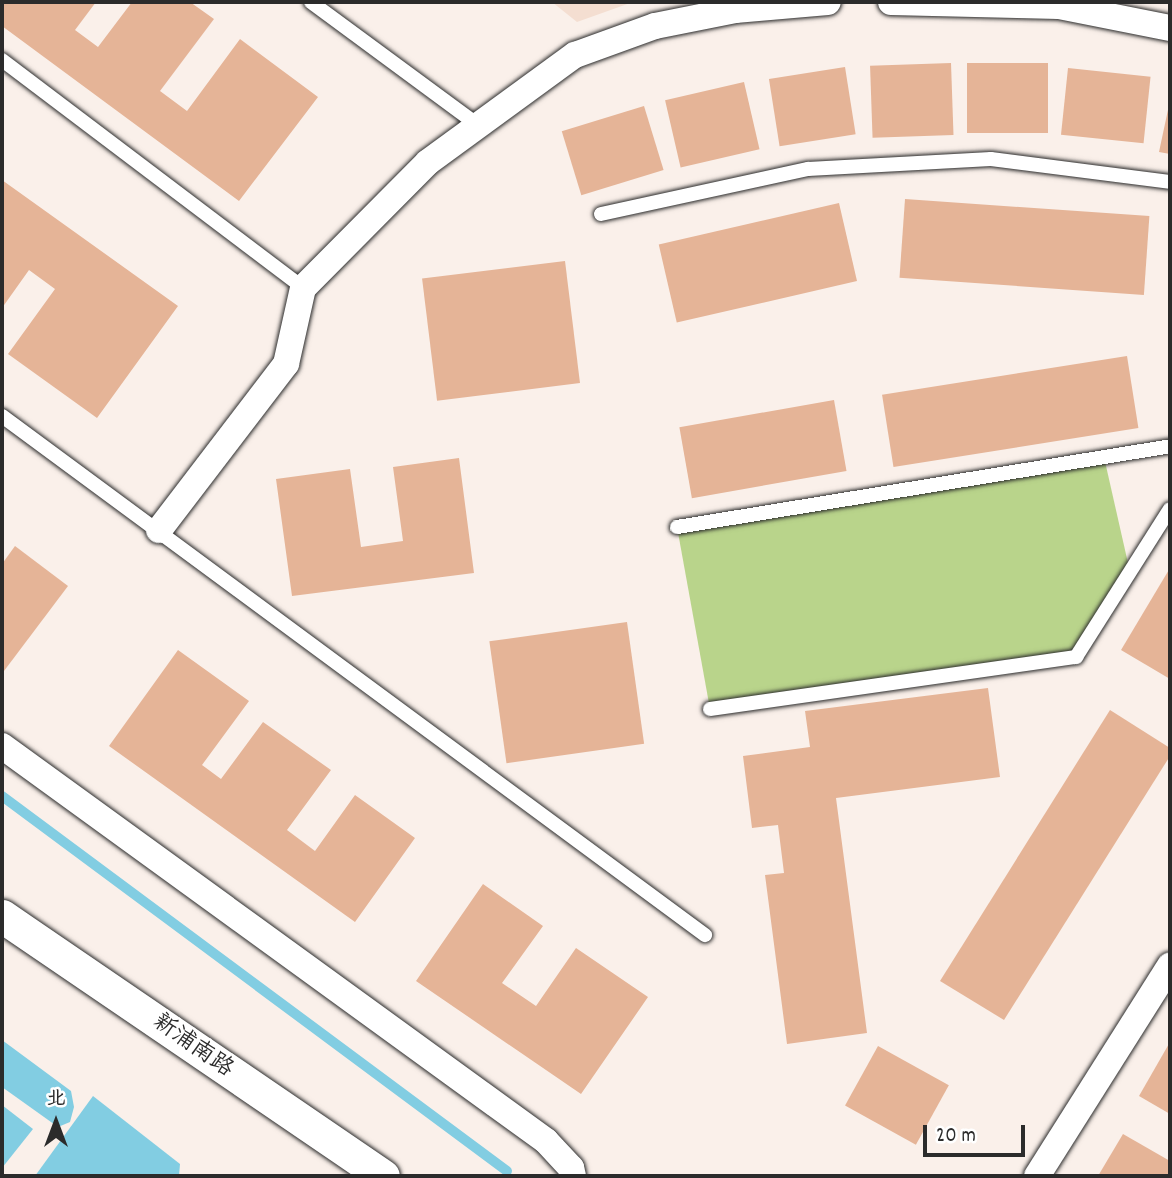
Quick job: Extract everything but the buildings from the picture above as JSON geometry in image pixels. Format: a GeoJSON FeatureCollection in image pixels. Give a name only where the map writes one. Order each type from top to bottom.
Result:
{"type":"FeatureCollection","features":[{"type":"Feature","properties":{"kind":"street"},"geometry":{"type":"LineString","coordinates":[[159,530],[286,364],[303,288],[428,162],[575,55],[655,26],[735,10],[828,2]]}},
{"type":"Feature","properties":{"kind":"street"},"geometry":{"type":"LineString","coordinates":[[891,2],[1059,6],[1170,28]]}},
{"type":"Feature","properties":{"kind":"street"},"geometry":{"type":"LineString","coordinates":[[2,746],[546,1142],[571,1167],[573,1176]]}},
{"type":"Feature","properties":{"kind":"street","name":"新浦南路"},"geometry":{"type":"LineString","coordinates":[[2,916],[383,1176]]}},
{"type":"Feature","properties":{"kind":"street"},"geometry":{"type":"LineString","coordinates":[[1037,1176],[1170,966]]}},
{"type":"Feature","properties":{"kind":"lane"},"geometry":{"type":"LineString","coordinates":[[311,2],[478,125]]}},
{"type":"Feature","properties":{"kind":"lane"},"geometry":{"type":"LineString","coordinates":[[2,60],[303,288]]}},
{"type":"Feature","properties":{"kind":"lane"},"geometry":{"type":"LineString","coordinates":[[601,214],[808,169],[991,159],[1170,182]]}},
{"type":"Feature","properties":{"kind":"lane"},"geometry":{"type":"LineString","coordinates":[[2,416],[705,935]]}},
{"type":"Feature","properties":{"kind":"lane"},"geometry":{"type":"LineString","coordinates":[[677,527],[1170,446]]}},
{"type":"Feature","properties":{"kind":"lane"},"geometry":{"type":"LineString","coordinates":[[710,709],[1076,657],[1170,509]]}},
{"type":"Feature","properties":{"kind":"shaded area"},"geometry":{"type":"Polygon","coordinates":[[[552,2],[633,2],[577,22],[552,2]]]}},
{"type":"Feature","properties":{"kind":"green space"},"geometry":{"type":"Polygon","coordinates":[[[1104,457],[1130,572],[1076,657],[710,709],[677,527],[1104,457]]]}},
{"type":"Feature","properties":{"kind":"water"},"geometry":{"type":"Polygon","coordinates":[[[2,1040],[71,1091],[74,1107],[70,1122],[58,1127],[2,1087],[2,1040]]]}},
{"type":"Feature","properties":{"kind":"water"},"geometry":{"type":"Polygon","coordinates":[[[93,1096],[180,1164],[179,1176],[35,1176],[93,1096]]]}},
{"type":"Feature","properties":{"kind":"water"},"geometry":{"type":"Polygon","coordinates":[[[2,1105],[33,1129],[2,1168],[2,1105]]]}},
{"type":"Feature","properties":{"kind":"waterway"},"geometry":{"type":"LineString","coordinates":[[2,796],[507,1171]]}}]}
